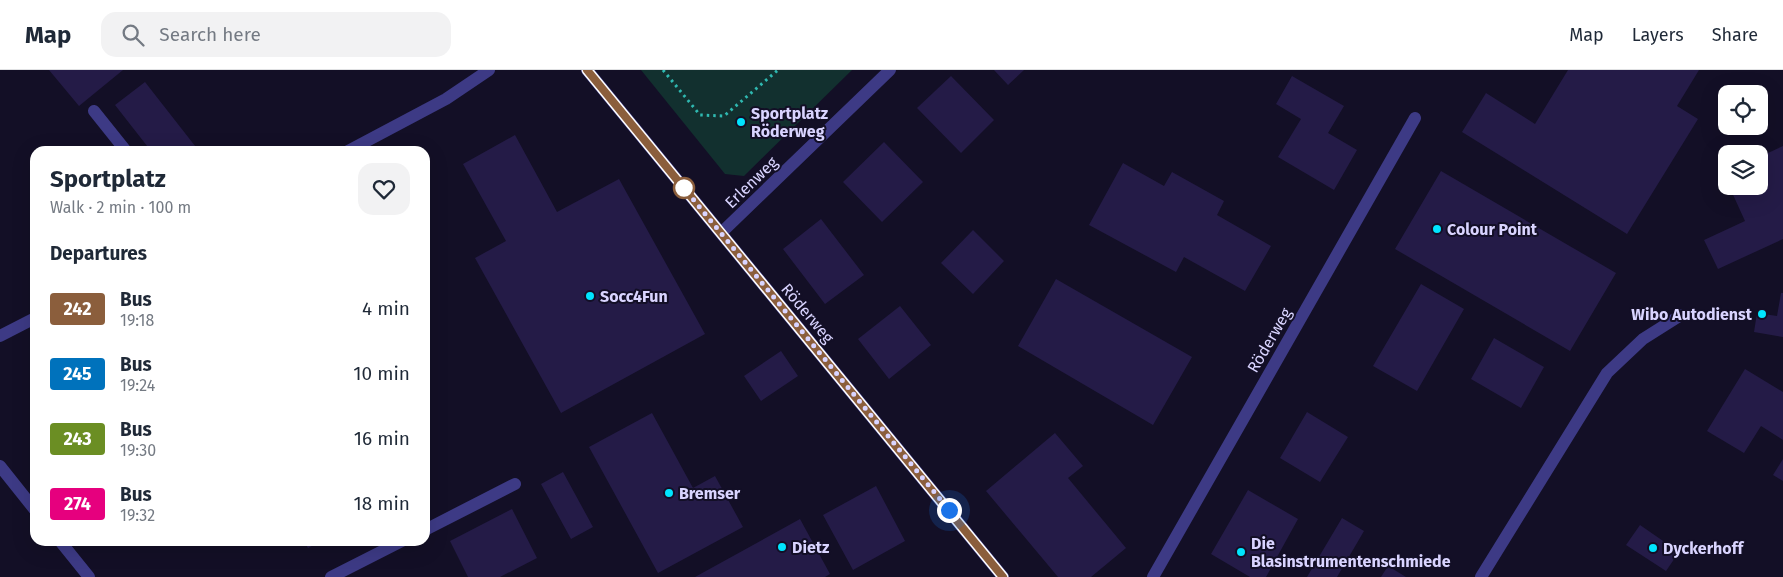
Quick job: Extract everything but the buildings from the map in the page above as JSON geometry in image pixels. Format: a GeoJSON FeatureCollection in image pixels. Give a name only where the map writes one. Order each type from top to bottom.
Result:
{"type":"FeatureCollection","features":[{"type":"Feature","properties":{"kind":"street"},"geometry":{"type":"LineString","coordinates":[[357,146],[446,99],[489,70]]}},
{"type":"Feature","properties":{"kind":"street","name":"Röderweg"},"geometry":{"type":"LineString","coordinates":[[587,70],[1003,577]]}},
{"type":"Feature","properties":{"kind":"street","name":"Erlenweg"},"geometry":{"type":"LineString","coordinates":[[721,233],[890,70]]}},
{"type":"Feature","properties":{"kind":"street"},"geometry":{"type":"LineString","coordinates":[[94,111],[122,146]]}},
{"type":"Feature","properties":{"kind":"street","name":"Röderweg"},"geometry":{"type":"LineString","coordinates":[[1153,577],[1415,118]]}},
{"type":"Feature","properties":{"kind":"street"},"geometry":{"type":"LineString","coordinates":[[1481,577],[1607,373],[1643,339],[1681,315]]}},
{"type":"Feature","properties":{"kind":"street"},"geometry":{"type":"LineString","coordinates":[[0,336],[30,321]]}},
{"type":"Feature","properties":{"kind":"street"},"geometry":{"type":"LineString","coordinates":[[0,466],[30,504]]}},
{"type":"Feature","properties":{"kind":"street"},"geometry":{"type":"LineString","coordinates":[[430,527],[515,484]]}},
{"type":"Feature","properties":{"kind":"street"},"geometry":{"type":"LineString","coordinates":[[64,546],[89,577]]}},
{"type":"Feature","properties":{"kind":"street"},"geometry":{"type":"LineString","coordinates":[[330,577],[392,546]]}},
{"type":"Feature","properties":{"kind":"path"},"geometry":{"type":"LineString","coordinates":[[663,70],[700,114],[724,116],[778,70]]}},
{"type":"Feature","properties":{"kind":"green space","name":"Sportplatz Röderweg"},"geometry":{"type":"Polygon","coordinates":[[[641,70],[852,70],[744,176],[725,174],[641,70]]]}},
{"type":"Feature","properties":{"kind":"bus line","name":"242"},"geometry":{"type":"LineString","coordinates":[[587,70],[1003,577]]}},
{"type":"Feature","properties":{"kind":"place","name":"Sportplatz Röderweg"},"geometry":{"type":"Point","coordinates":[741,122]}},
{"type":"Feature","properties":{"kind":"place","name":"Colour Point"},"geometry":{"type":"Point","coordinates":[1437,229]}},
{"type":"Feature","properties":{"kind":"place","name":"Socc4Fun"},"geometry":{"type":"Point","coordinates":[590,296]}},
{"type":"Feature","properties":{"kind":"place","name":"Wibo Autodienst"},"geometry":{"type":"Point","coordinates":[1762,314]}},
{"type":"Feature","properties":{"kind":"place","name":"Bremser"},"geometry":{"type":"Point","coordinates":[669,493]}},
{"type":"Feature","properties":{"kind":"place","name":"Dietz"},"geometry":{"type":"Point","coordinates":[782,547]}},
{"type":"Feature","properties":{"kind":"place","name":"Dyckerhoff"},"geometry":{"type":"Point","coordinates":[1653,548]}},
{"type":"Feature","properties":{"kind":"place","name":"Die Blasinstrumentenschmiede"},"geometry":{"type":"Point","coordinates":[1241,552]}},
{"type":"Feature","properties":{"kind":"route"},"geometry":{"type":"LineString","coordinates":[[684,188],[949,510]]}}]}
